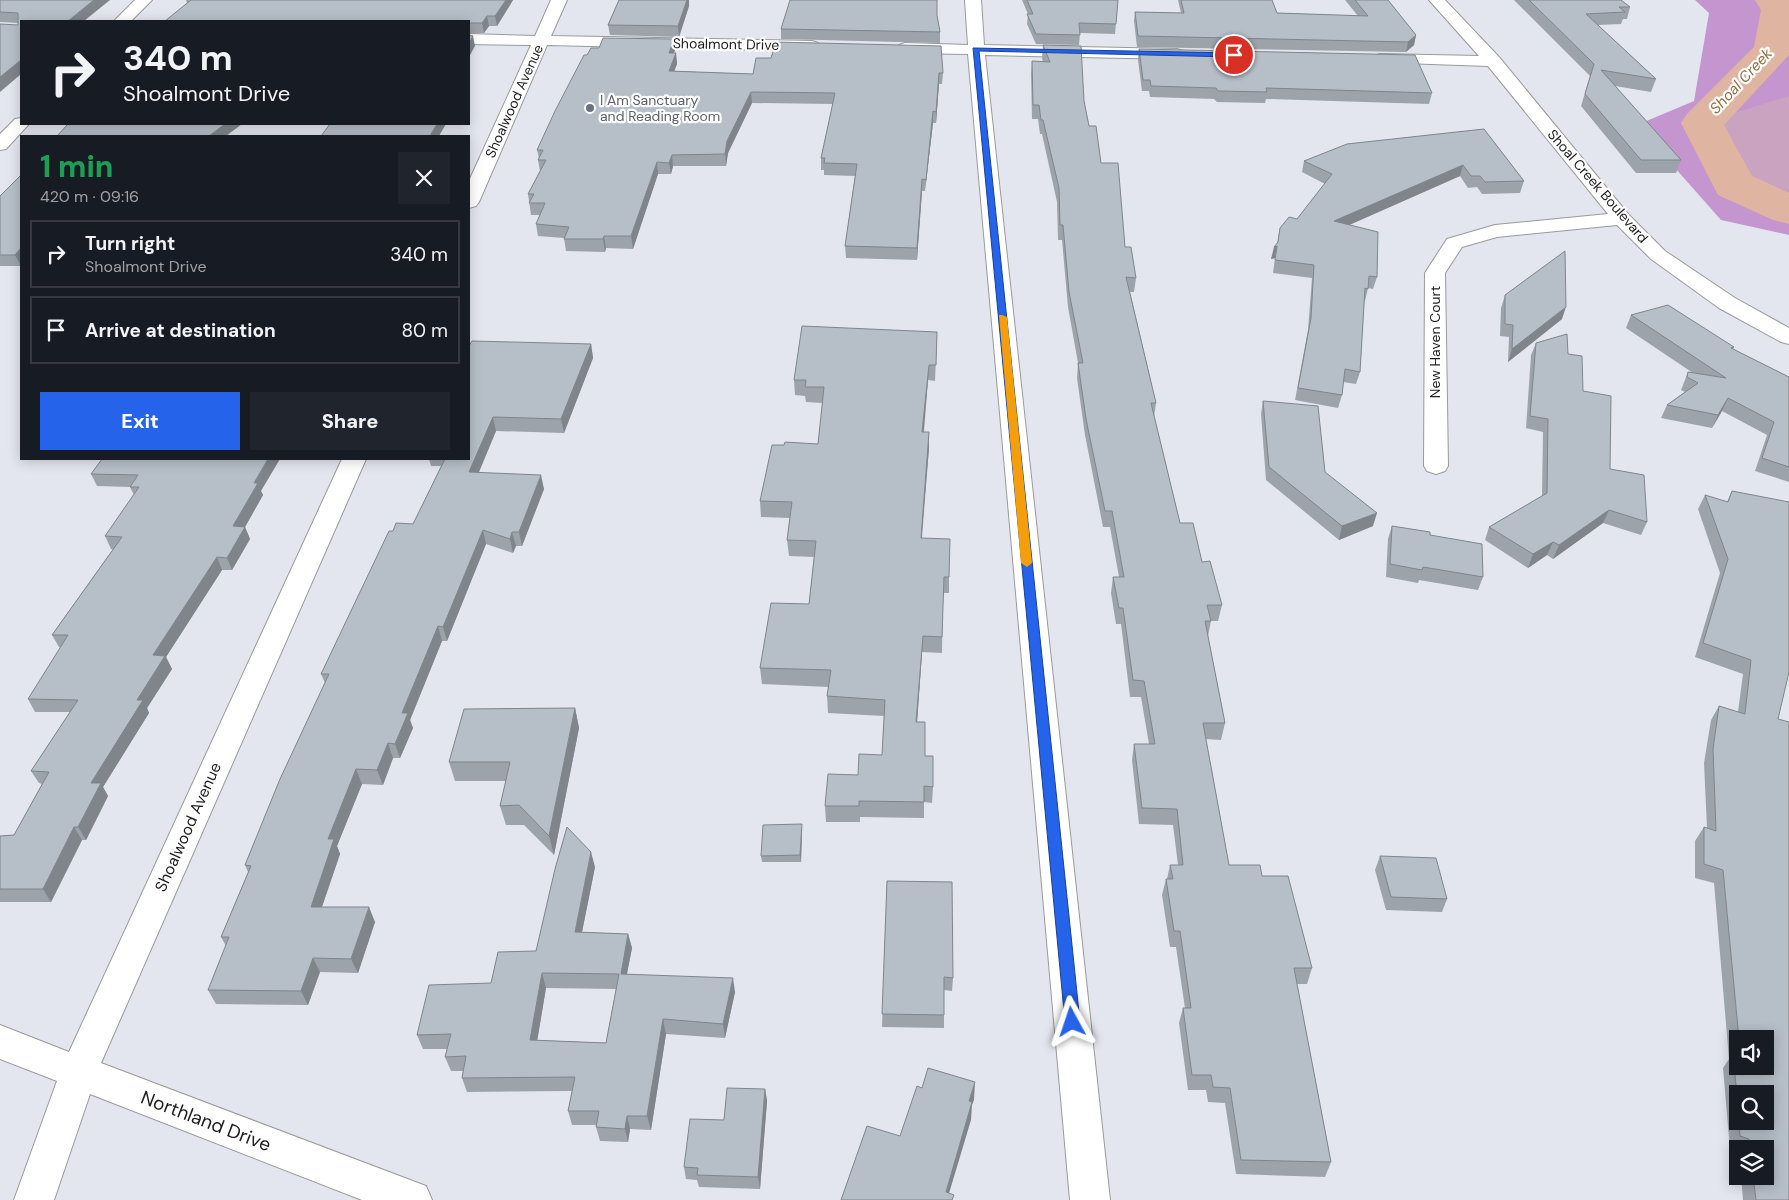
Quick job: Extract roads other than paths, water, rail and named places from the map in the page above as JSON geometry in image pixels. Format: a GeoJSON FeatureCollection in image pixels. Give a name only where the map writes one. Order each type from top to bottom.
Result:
{"type":"FeatureCollection","features":[{"type":"Feature","properties":{"kind":"street"},"geometry":{"type":"LineString","coordinates":[[123,20],[144,0]]}},
{"type":"Feature","properties":{"kind":"street","name":"Shoalwood Avenue"},"geometry":{"type":"LineString","coordinates":[[470,200],[559,0]]}},
{"type":"Feature","properties":{"kind":"street"},"geometry":{"type":"LineString","coordinates":[[973,0],[976,49],[1090,1200]]}},
{"type":"Feature","properties":{"kind":"street","name":"Shoal Creek Boulevard"},"geometry":{"type":"LineString","coordinates":[[1438,0],[1493,61],[1622,219],[1658,255],[1727,303],[1789,336]]}},
{"type":"Feature","properties":{"kind":"street","name":"Shoalmont Drive"},"geometry":{"type":"LineString","coordinates":[[470,39],[828,46]]}},
{"type":"Feature","properties":{"kind":"street"},"geometry":{"type":"LineString","coordinates":[[887,48],[1194,54]]}},
{"type":"Feature","properties":{"kind":"street"},"geometry":{"type":"LineString","coordinates":[[1363,58],[1493,61]]}},
{"type":"Feature","properties":{"kind":"street"},"geometry":{"type":"LineString","coordinates":[[0,145],[20,124]]}},
{"type":"Feature","properties":{"kind":"street","name":"New Haven Court"},"geometry":{"type":"LineString","coordinates":[[1436,466],[1435,273],[1454,243],[1495,231],[1622,219]]}},
{"type":"Feature","properties":{"kind":"street","name":"Shoalwood Avenue"},"geometry":{"type":"LineString","coordinates":[[34,1200],[79,1071],[354,460]]}},
{"type":"Feature","properties":{"kind":"street","name":"Northland Drive"},"geometry":{"type":"LineString","coordinates":[[0,1042],[412,1200]]}},
{"type":"Feature","properties":{"kind":"waterway","name":"Shoal Creek"},"geometry":{"type":"LineString","coordinates":[[1773,0],[1779,10],[1773,50],[1702,123],[1734,185],[1789,210]]}},
{"type":"Feature","properties":{"kind":"place","name":"I Am Sanctuary and Reading Room"},"geometry":{"type":"Point","coordinates":[590,108]}}]}
